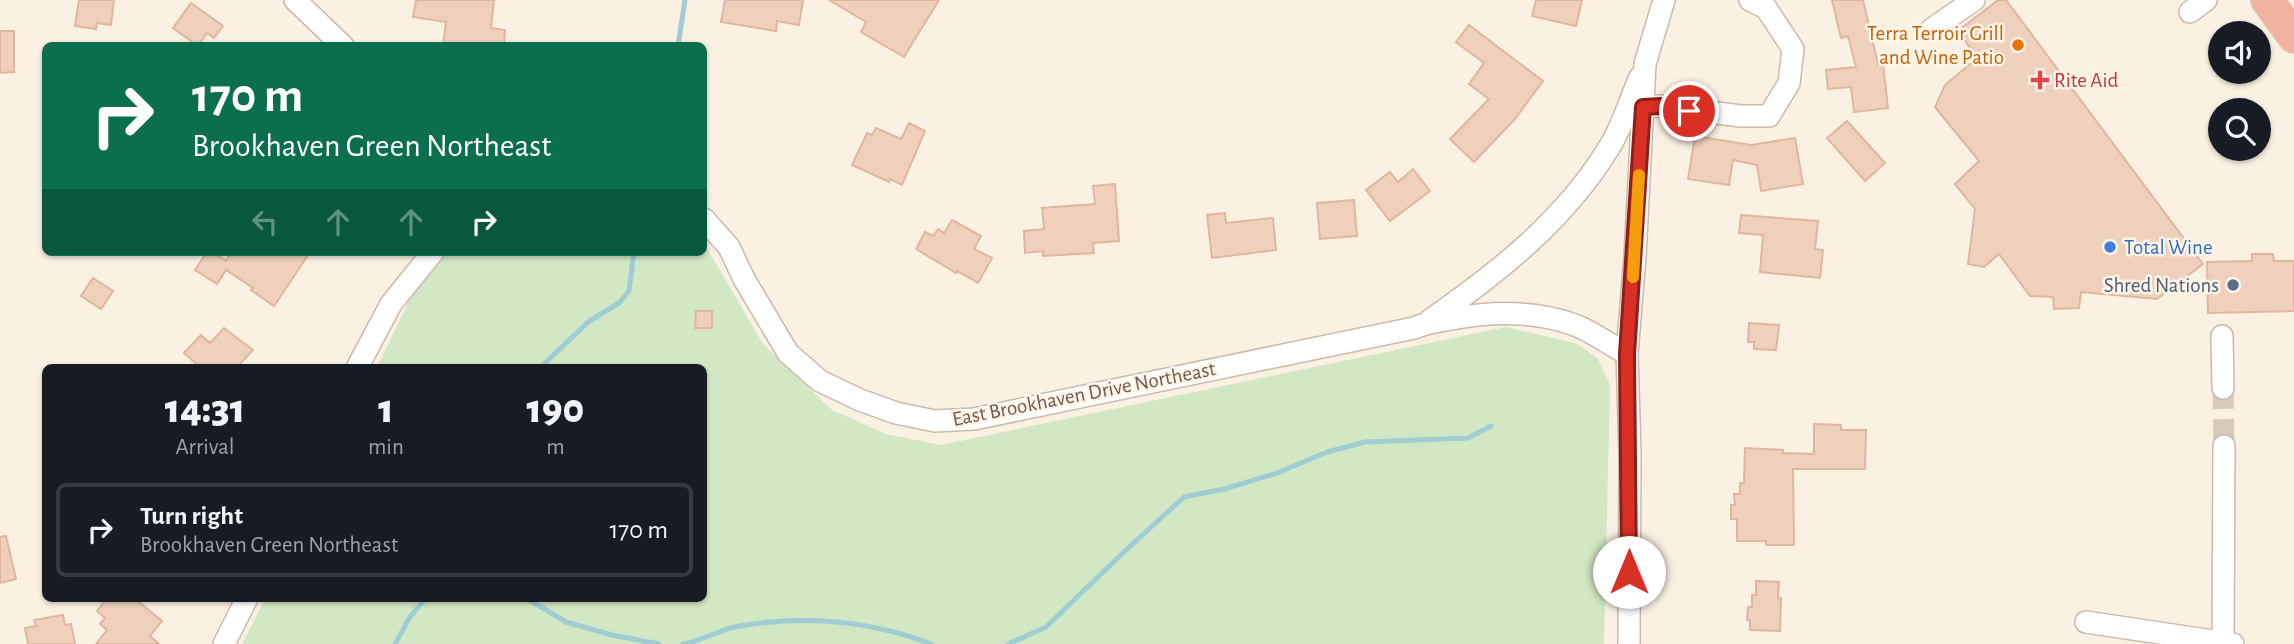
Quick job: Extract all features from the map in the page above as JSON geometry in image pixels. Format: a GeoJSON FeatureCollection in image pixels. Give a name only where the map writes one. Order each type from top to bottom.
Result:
{"type":"FeatureCollection","features":[{"type":"Feature","properties":{"kind":"highway"},"geometry":{"type":"LineString","coordinates":[[2267,0],[2294,37]]}},
{"type":"Feature","properties":{"kind":"street"},"geometry":{"type":"LineString","coordinates":[[295,0],[339,42]]}},
{"type":"Feature","properties":{"kind":"street"},"geometry":{"type":"LineString","coordinates":[[1629,644],[1630,453],[1627,354],[1645,64],[1664,0]]}},
{"type":"Feature","properties":{"kind":"street"},"geometry":{"type":"LineString","coordinates":[[1643,107],[1661,106],[1741,116],[1769,116],[1789,83],[1793,49],[1766,8],[1750,0]]}},
{"type":"Feature","properties":{"kind":"street"},"geometry":{"type":"LineString","coordinates":[[1932,29],[1975,0]]}},
{"type":"Feature","properties":{"kind":"street","name":"East Brookhaven Drive Northeast"},"geometry":{"type":"LineString","coordinates":[[707,222],[729,247],[744,279],[788,353],[820,381],[896,413],[935,421],[974,419],[1414,328],[1425,323],[1480,285],[1571,203],[1612,144],[1645,64]]}},
{"type":"Feature","properties":{"kind":"street"},"geometry":{"type":"LineString","coordinates":[[359,364],[391,304],[430,256]]}},
{"type":"Feature","properties":{"kind":"street","name":"East Brookhaven Drive Northeast"},"geometry":{"type":"LineString","coordinates":[[1425,323],[1482,314],[1510,312],[1535,315],[1576,326],[1627,354]]}},
{"type":"Feature","properties":{"kind":"street"},"geometry":{"type":"LineString","coordinates":[[2222,336],[2223,388]]}},
{"type":"Feature","properties":{"kind":"street"},"geometry":{"type":"LineString","coordinates":[[2086,622],[2108,635],[2221,643],[2224,446]]}},
{"type":"Feature","properties":{"kind":"street"},"geometry":{"type":"LineString","coordinates":[[224,644],[245,602]]}},
{"type":"Feature","properties":{"kind":"green space"},"geometry":{"type":"Polygon","coordinates":[[[707,248],[763,344],[832,410],[886,434],[941,445],[1506,327],[1578,344],[1598,359],[1610,385],[1604,644],[242,644],[263,602],[707,602],[707,364],[378,364],[412,295],[441,256],[707,256],[707,248]]]}},
{"type":"Feature","properties":{"kind":"building"},"geometry":{"type":"Polygon","coordinates":[[[79,0],[114,0],[111,25],[97,23],[96,29],[75,26],[79,0]]]}},
{"type":"Feature","properties":{"kind":"building"},"geometry":{"type":"Polygon","coordinates":[[[416,0],[494,0],[491,28],[505,30],[504,42],[444,42],[446,22],[413,17],[416,0]]]}},
{"type":"Feature","properties":{"kind":"building"},"geometry":{"type":"Polygon","coordinates":[[[725,0],[803,0],[799,25],[777,21],[776,31],[721,22],[725,0]]]}},
{"type":"Feature","properties":{"kind":"building"},"geometry":{"type":"Polygon","coordinates":[[[829,0],[939,0],[904,57],[861,32],[866,22],[829,0]]]}},
{"type":"Feature","properties":{"kind":"building"},"geometry":{"type":"Polygon","coordinates":[[[1536,0],[1582,0],[1576,26],[1532,16],[1536,0]]]}},
{"type":"Feature","properties":{"kind":"building"},"geometry":{"type":"Polygon","coordinates":[[[1832,0],[1863,0],[1878,64],[1883,64],[1888,108],[1854,112],[1851,87],[1828,89],[1826,70],[1856,67],[1848,36],[1841,38],[1832,0]]]}},
{"type":"Feature","properties":{"kind":"building"},"geometry":{"type":"Polygon","coordinates":[[[1998,0],[2006,0],[2203,264],[2157,299],[2081,292],[2079,308],[2054,309],[2053,297],[2030,296],[1999,254],[1984,267],[1968,264],[1975,209],[1955,184],[1979,161],[1935,107],[1945,85],[1977,58],[1958,31],[1998,0]]]}},
{"type":"Feature","properties":{"kind":"building"},"geometry":{"type":"Polygon","coordinates":[[[191,3],[223,26],[214,38],[207,33],[201,42],[192,42],[173,28],[191,3]]]}},
{"type":"Feature","properties":{"kind":"building"},"geometry":{"type":"Polygon","coordinates":[[[1469,25],[1543,81],[1515,119],[1474,162],[1450,139],[1489,99],[1469,84],[1484,63],[1456,42],[1469,25]]]}},
{"type":"Feature","properties":{"kind":"building"},"geometry":{"type":"Polygon","coordinates":[[[0,31],[14,31],[14,72],[0,73],[0,31]]]}},
{"type":"Feature","properties":{"kind":"building"},"geometry":{"type":"Polygon","coordinates":[[[1847,121],[1885,163],[1865,181],[1827,138],[1847,121]]]}},
{"type":"Feature","properties":{"kind":"building"},"geometry":{"type":"Polygon","coordinates":[[[909,123],[925,131],[902,185],[852,165],[867,133],[872,135],[876,128],[901,139],[909,123]]]}},
{"type":"Feature","properties":{"kind":"building"},"geometry":{"type":"Polygon","coordinates":[[[1695,136],[1751,145],[1795,138],[1803,184],[1761,191],[1757,165],[1733,160],[1729,185],[1688,179],[1695,136]]]}},
{"type":"Feature","properties":{"kind":"building"},"geometry":{"type":"Polygon","coordinates":[[[1413,169],[1430,191],[1390,221],[1366,190],[1390,172],[1398,182],[1413,169]]]}},
{"type":"Feature","properties":{"kind":"building"},"geometry":{"type":"Polygon","coordinates":[[[1115,184],[1119,241],[1093,243],[1094,253],[1043,256],[1043,251],[1025,253],[1024,231],[1044,229],[1042,208],[1095,204],[1093,186],[1115,184]]]}},
{"type":"Feature","properties":{"kind":"building"},"geometry":{"type":"Polygon","coordinates":[[[1354,200],[1357,236],[1320,239],[1317,203],[1354,200]]]}},
{"type":"Feature","properties":{"kind":"building"},"geometry":{"type":"Polygon","coordinates":[[[1225,213],[1226,223],[1273,218],[1276,250],[1212,258],[1207,215],[1225,213]]]}},
{"type":"Feature","properties":{"kind":"building"},"geometry":{"type":"Polygon","coordinates":[[[1741,215],[1818,221],[1815,249],[1823,250],[1820,278],[1760,272],[1763,235],[1739,233],[1741,215]]]}},
{"type":"Feature","properties":{"kind":"building"},"geometry":{"type":"Polygon","coordinates":[[[952,220],[981,236],[974,249],[992,258],[978,283],[916,249],[925,232],[933,236],[938,229],[944,233],[952,220]]]}},
{"type":"Feature","properties":{"kind":"building"},"geometry":{"type":"Polygon","coordinates":[[[2252,254],[2273,254],[2274,261],[2294,261],[2294,311],[2208,313],[2207,262],[2252,261],[2252,254]]]}},
{"type":"Feature","properties":{"kind":"building"},"geometry":{"type":"Polygon","coordinates":[[[204,256],[219,256],[226,261],[229,256],[307,256],[274,306],[226,270],[217,284],[195,270],[204,256]]]}},
{"type":"Feature","properties":{"kind":"building"},"geometry":{"type":"Polygon","coordinates":[[[93,278],[113,291],[101,309],[81,296],[93,278]]]}},
{"type":"Feature","properties":{"kind":"building"},"geometry":{"type":"Polygon","coordinates":[[[696,311],[712,311],[712,328],[695,328],[696,311]]]}},
{"type":"Feature","properties":{"kind":"building"},"geometry":{"type":"Polygon","coordinates":[[[1749,323],[1779,325],[1776,350],[1754,349],[1754,342],[1748,342],[1749,323]]]}},
{"type":"Feature","properties":{"kind":"building"},"geometry":{"type":"Polygon","coordinates":[[[224,328],[253,350],[240,364],[196,364],[184,353],[201,335],[210,343],[224,328]]]}},
{"type":"Feature","properties":{"kind":"building"},"geometry":{"type":"Polygon","coordinates":[[[1814,424],[1841,425],[1841,430],[1866,430],[1865,469],[1793,469],[1794,545],[1737,541],[1737,519],[1731,519],[1731,505],[1735,505],[1734,494],[1740,494],[1740,483],[1744,483],[1745,448],[1814,454],[1814,424]]]}},
{"type":"Feature","properties":{"kind":"building"},"geometry":{"type":"Polygon","coordinates":[[[6,536],[16,579],[0,583],[0,537],[6,536]]]}},
{"type":"Feature","properties":{"kind":"building"},"geometry":{"type":"Polygon","coordinates":[[[1756,581],[1779,582],[1780,631],[1750,630],[1750,620],[1747,620],[1748,607],[1752,607],[1752,595],[1756,595],[1756,581]]]}},
{"type":"Feature","properties":{"kind":"building"},"geometry":{"type":"Polygon","coordinates":[[[104,602],[139,602],[162,621],[150,636],[159,644],[96,644],[107,630],[100,624],[105,618],[97,611],[104,602]]]}},
{"type":"Feature","properties":{"kind":"building"},"geometry":{"type":"Polygon","coordinates":[[[63,615],[65,625],[71,624],[75,644],[28,644],[25,628],[36,626],[34,620],[63,615]]]}},
{"type":"Feature","properties":{"kind":"waterway"},"geometry":{"type":"LineString","coordinates":[[679,42],[685,0]]}},
{"type":"Feature","properties":{"kind":"waterway"},"geometry":{"type":"LineString","coordinates":[[544,364],[588,322],[619,303],[629,291],[633,256]]}},
{"type":"Feature","properties":{"kind":"waterway"},"geometry":{"type":"LineString","coordinates":[[1008,644],[1046,627],[1184,497],[1224,489],[1277,473],[1327,452],[1365,442],[1468,438],[1491,426]]}},
{"type":"Feature","properties":{"kind":"waterway"},"geometry":{"type":"LineString","coordinates":[[395,644],[410,617],[423,602]]}},
{"type":"Feature","properties":{"kind":"waterway"},"geometry":{"type":"LineString","coordinates":[[533,602],[566,622],[659,644]]}},
{"type":"Feature","properties":{"kind":"waterway"},"geometry":{"type":"LineString","coordinates":[[683,644],[739,626],[788,621],[860,625],[931,644]]}},
{"type":"Feature","properties":{"kind":"tunnel"},"geometry":{"type":"LineString","coordinates":[[2223,388],[2224,446]]}},
{"type":"Feature","properties":{"kind":"slow traffic"},"geometry":{"type":"LineString","coordinates":[[1633,277],[1639,175]]}},
{"type":"Feature","properties":{"kind":"place","name":"Terra Terroir Grill and Wine Patio"},"geometry":{"type":"Point","coordinates":[2018,45]}},
{"type":"Feature","properties":{"kind":"place","name":"Rite Aid"},"geometry":{"type":"Point","coordinates":[2040,80]}},
{"type":"Feature","properties":{"kind":"place","name":"Total Wine"},"geometry":{"type":"Point","coordinates":[2110,247]}},
{"type":"Feature","properties":{"kind":"place","name":"Shred Nations"},"geometry":{"type":"Point","coordinates":[2233,285]}},
{"type":"Feature","properties":{"kind":"route"},"geometry":{"type":"LineString","coordinates":[[1629,572],[1627,354],[1643,107],[1661,106],[1689,111]]}}]}
